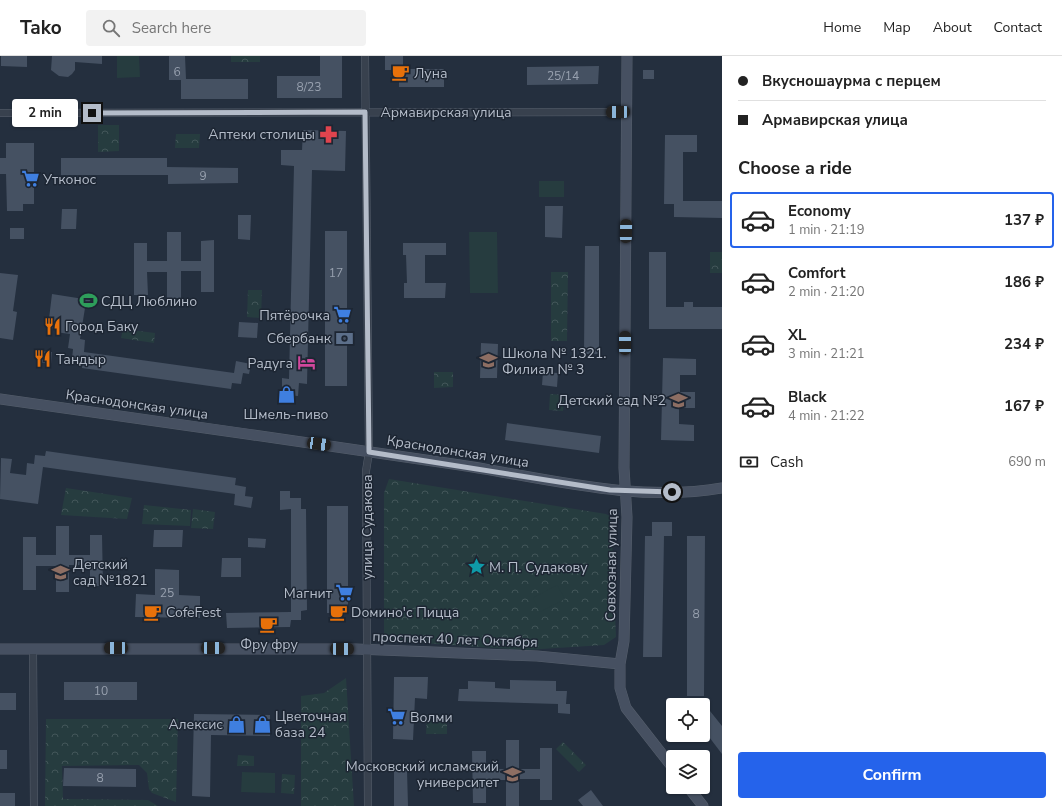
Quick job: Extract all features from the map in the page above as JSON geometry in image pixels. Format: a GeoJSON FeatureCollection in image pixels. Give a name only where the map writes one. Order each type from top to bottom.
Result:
{"type":"FeatureCollection","features":[{"type":"Feature","properties":{"kind":"street","name":"улица Судакова"},"geometry":{"type":"LineString","coordinates":[[364,56],[369,452],[366,471],[368,806]]}},
{"type":"Feature","properties":{"kind":"street","name":"Совхозная улица"},"geometry":{"type":"LineString","coordinates":[[627,56],[628,112],[624,468],[627,517],[624,641],[620,664],[620,688],[626,708],[666,759]]}},
{"type":"Feature","properties":{"kind":"street","name":"Армавирская улица"},"geometry":{"type":"LineString","coordinates":[[0,112],[628,112]]}},
{"type":"Feature","properties":{"kind":"street","name":"Краснодонская улица"},"geometry":{"type":"LineString","coordinates":[[0,399],[369,452],[610,490],[672,492],[722,488]]}},
{"type":"Feature","properties":{"kind":"street","name":"проспект 40 лет Октября"},"geometry":{"type":"LineString","coordinates":[[0,648],[368,650],[537,656],[620,664]]}},
{"type":"Feature","properties":{"kind":"street"},"geometry":{"type":"LineString","coordinates":[[32,648],[34,806]]}},
{"type":"Feature","properties":{"kind":"street"},"geometry":{"type":"LineString","coordinates":[[694,794],[703,806]]}},
{"type":"Feature","properties":{"kind":"green space"},"geometry":{"type":"Polygon","coordinates":[[[117,56],[139,56],[140,77],[117,78],[117,56]]]}},
{"type":"Feature","properties":{"kind":"green space"},"geometry":{"type":"Polygon","coordinates":[[[231,56],[260,56],[260,62],[231,62],[231,56]]]}},
{"type":"Feature","properties":{"kind":"green space"},"geometry":{"type":"Polygon","coordinates":[[[98,125],[119,125],[119,151],[98,152],[98,125]]]}},
{"type":"Feature","properties":{"kind":"green space"},"geometry":{"type":"Polygon","coordinates":[[[176,134],[200,134],[199,148],[175,148],[176,134]]]}},
{"type":"Feature","properties":{"kind":"green space"},"geometry":{"type":"Polygon","coordinates":[[[539,181],[564,181],[564,197],[539,197],[539,181]]]}},
{"type":"Feature","properties":{"kind":"green space"},"geometry":{"type":"Polygon","coordinates":[[[469,232],[497,232],[498,293],[470,293],[469,232]]]}},
{"type":"Feature","properties":{"kind":"green space"},"geometry":{"type":"Polygon","coordinates":[[[710,252],[722,252],[722,273],[710,273],[710,252]]]}},
{"type":"Feature","properties":{"kind":"green space"},"geometry":{"type":"Polygon","coordinates":[[[551,272],[568,272],[567,341],[551,341],[551,272]]]}},
{"type":"Feature","properties":{"kind":"green space"},"geometry":{"type":"Polygon","coordinates":[[[248,290],[262,290],[261,318],[247,317],[248,290]]]}},
{"type":"Feature","properties":{"kind":"green space"},"geometry":{"type":"Polygon","coordinates":[[[123,329],[155,333],[154,343],[121,338],[123,329]]]}},
{"type":"Feature","properties":{"kind":"green space"},"geometry":{"type":"Polygon","coordinates":[[[434,372],[453,372],[453,387],[434,388],[434,372]]]}},
{"type":"Feature","properties":{"kind":"green space"},"geometry":{"type":"Polygon","coordinates":[[[550,394],[564,395],[563,411],[549,410],[550,394]]]}},
{"type":"Feature","properties":{"kind":"green space"},"geometry":{"type":"Polygon","coordinates":[[[389,479],[606,514],[611,517],[616,637],[604,645],[526,650],[392,641],[384,638],[384,493],[389,479]]]}},
{"type":"Feature","properties":{"kind":"green space"},"geometry":{"type":"Polygon","coordinates":[[[66,488],[132,498],[127,519],[61,515],[66,488]]]}},
{"type":"Feature","properties":{"kind":"green space"},"geometry":{"type":"Polygon","coordinates":[[[144,505],[191,510],[190,526],[142,524],[144,505]]]}},
{"type":"Feature","properties":{"kind":"green space"},"geometry":{"type":"Polygon","coordinates":[[[193,509],[215,512],[213,529],[191,528],[193,509]]]}},
{"type":"Feature","properties":{"kind":"green space"},"geometry":{"type":"Polygon","coordinates":[[[557,585],[565,599],[540,612],[533,598],[557,585]]]}},
{"type":"Feature","properties":{"kind":"green space"},"geometry":{"type":"Polygon","coordinates":[[[346,678],[354,806],[301,806],[301,696],[324,693],[346,678]]]}},
{"type":"Feature","properties":{"kind":"green space"},"geometry":{"type":"Polygon","coordinates":[[[427,715],[447,716],[447,734],[426,734],[427,715]]]}},
{"type":"Feature","properties":{"kind":"green space"},"geometry":{"type":"Polygon","coordinates":[[[46,719],[178,719],[176,802],[152,793],[149,789],[147,773],[139,765],[62,766],[63,799],[148,800],[158,806],[45,806],[46,719]]]}},
{"type":"Feature","properties":{"kind":"green space"},"geometry":{"type":"Polygon","coordinates":[[[563,742],[586,765],[579,772],[556,749],[563,742]]]}},
{"type":"Feature","properties":{"kind":"green space"},"geometry":{"type":"Polygon","coordinates":[[[238,755],[254,756],[254,766],[237,766],[238,755]]]}},
{"type":"Feature","properties":{"kind":"green space"},"geometry":{"type":"Polygon","coordinates":[[[242,772],[275,773],[275,793],[241,792],[242,772]]]}},
{"type":"Feature","properties":{"kind":"green space"},"geometry":{"type":"Polygon","coordinates":[[[282,774],[295,775],[294,794],[281,793],[282,774]]]}},
{"type":"Feature","properties":{"kind":"building"},"geometry":{"type":"Polygon","coordinates":[[[1,56],[27,56],[27,67],[1,66],[1,56]]]}},
{"type":"Feature","properties":{"kind":"building"},"geometry":{"type":"Polygon","coordinates":[[[52,56],[102,56],[102,64],[75,62],[75,70],[72,74],[68,77],[59,76],[51,70],[52,56]]]}},
{"type":"Feature","properties":{"kind":"building"},"geometry":{"type":"Polygon","coordinates":[[[169,56],[185,56],[186,79],[248,79],[248,99],[181,99],[181,80],[169,80],[169,56]]]}},
{"type":"Feature","properties":{"kind":"building"},"geometry":{"type":"Polygon","coordinates":[[[320,56],[342,56],[342,98],[277,98],[277,76],[320,76],[320,56]]]}},
{"type":"Feature","properties":{"kind":"building"},"geometry":{"type":"Polygon","coordinates":[[[385,56],[403,56],[403,69],[444,69],[444,87],[399,87],[399,70],[385,70],[385,56]]]}},
{"type":"Feature","properties":{"kind":"building"},"geometry":{"type":"Polygon","coordinates":[[[599,66],[598,84],[527,85],[527,67],[599,66]]]}},
{"type":"Feature","properties":{"kind":"building"},"geometry":{"type":"Polygon","coordinates":[[[643,70],[654,70],[654,79],[643,79],[643,70]]]}},
{"type":"Feature","properties":{"kind":"building"},"geometry":{"type":"Polygon","coordinates":[[[303,130],[346,131],[345,171],[312,170],[307,384],[299,383],[298,396],[282,395],[282,378],[289,379],[294,166],[281,165],[281,150],[302,150],[303,130]]]}},
{"type":"Feature","properties":{"kind":"building"},"geometry":{"type":"Polygon","coordinates":[[[665,135],[697,135],[697,152],[683,152],[683,201],[722,201],[722,218],[674,217],[674,204],[664,204],[665,135]]]}},
{"type":"Feature","properties":{"kind":"building"},"geometry":{"type":"Polygon","coordinates":[[[6,143],[34,143],[34,204],[23,204],[23,211],[7,211],[6,174],[0,174],[0,158],[6,158],[6,143]]]}},
{"type":"Feature","properties":{"kind":"building"},"geometry":{"type":"Polygon","coordinates":[[[61,158],[167,158],[167,167],[238,168],[238,183],[168,184],[168,175],[61,175],[61,158]]]}},
{"type":"Feature","properties":{"kind":"building"},"geometry":{"type":"Polygon","coordinates":[[[545,206],[563,206],[562,238],[545,237],[545,206]]]}},
{"type":"Feature","properties":{"kind":"building"},"geometry":{"type":"Polygon","coordinates":[[[62,209],[77,209],[76,229],[61,229],[62,209]]]}},
{"type":"Feature","properties":{"kind":"building"},"geometry":{"type":"Polygon","coordinates":[[[238,215],[251,215],[250,240],[238,239],[238,215]]]}},
{"type":"Feature","properties":{"kind":"building"},"geometry":{"type":"Polygon","coordinates":[[[10,228],[24,228],[24,239],[10,239],[10,228]]]}},
{"type":"Feature","properties":{"kind":"building"},"geometry":{"type":"Polygon","coordinates":[[[325,231],[347,231],[347,386],[325,386],[325,231]]]}},
{"type":"Feature","properties":{"kind":"building"},"geometry":{"type":"Polygon","coordinates":[[[167,232],[181,232],[181,261],[201,261],[201,241],[214,240],[214,292],[201,292],[201,271],[181,271],[181,298],[167,298],[167,272],[147,272],[148,295],[134,295],[134,243],[147,243],[147,261],[167,261],[167,232]]]}},
{"type":"Feature","properties":{"kind":"building"},"geometry":{"type":"Polygon","coordinates":[[[403,243],[446,243],[446,255],[425,255],[425,283],[446,283],[445,298],[404,298],[404,283],[407,283],[406,255],[403,255],[403,243]]]}},
{"type":"Feature","properties":{"kind":"building"},"geometry":{"type":"Polygon","coordinates":[[[585,246],[599,246],[599,354],[584,354],[585,246]]]}},
{"type":"Feature","properties":{"kind":"building"},"geometry":{"type":"Polygon","coordinates":[[[649,252],[666,252],[666,307],[684,307],[684,302],[693,302],[693,307],[722,307],[722,329],[649,329],[649,252]]]}},
{"type":"Feature","properties":{"kind":"building"},"geometry":{"type":"Polygon","coordinates":[[[0,273],[18,275],[13,311],[17,312],[13,340],[0,338],[0,273]]]}},
{"type":"Feature","properties":{"kind":"building"},"geometry":{"type":"Polygon","coordinates":[[[52,294],[90,300],[89,308],[85,308],[80,339],[85,340],[84,352],[234,373],[236,361],[251,364],[249,374],[243,373],[241,384],[232,383],[231,389],[82,368],[83,361],[72,359],[73,349],[68,348],[70,334],[55,332],[56,329],[48,327],[52,294]]]}},
{"type":"Feature","properties":{"kind":"building"},"geometry":{"type":"Polygon","coordinates":[[[239,322],[258,323],[257,338],[238,337],[239,322]]]}},
{"type":"Feature","properties":{"kind":"building","name":"Школа № 1321. Филиал № 3"},"geometry":{"type":"Polygon","coordinates":[[[481,343],[498,344],[497,378],[480,378],[481,343]]]}},
{"type":"Feature","properties":{"kind":"building"},"geometry":{"type":"Polygon","coordinates":[[[39,351],[52,352],[51,364],[38,362],[39,351]]]}},
{"type":"Feature","properties":{"kind":"building","name":"Детский сад №2"},"geometry":{"type":"Polygon","coordinates":[[[663,358],[696,359],[696,375],[680,375],[680,392],[695,392],[695,408],[679,408],[679,424],[694,425],[694,441],[661,440],[663,358]]]}},
{"type":"Feature","properties":{"kind":"building"},"geometry":{"type":"Polygon","coordinates":[[[543,372],[558,373],[557,387],[542,385],[543,372]]]}},
{"type":"Feature","properties":{"kind":"building"},"geometry":{"type":"Polygon","coordinates":[[[507,423],[601,436],[599,453],[505,440],[507,423]]]}},
{"type":"Feature","properties":{"kind":"building"},"geometry":{"type":"Polygon","coordinates":[[[46,451],[236,478],[235,485],[246,487],[245,496],[253,497],[251,508],[234,505],[235,494],[43,467],[38,504],[0,499],[1,458],[12,459],[10,473],[26,475],[27,463],[34,464],[35,455],[45,456],[46,451]]]}},
{"type":"Feature","properties":{"kind":"building"},"geometry":{"type":"Polygon","coordinates":[[[280,491],[290,491],[290,498],[301,498],[301,509],[306,509],[307,610],[301,611],[301,620],[291,620],[290,627],[227,628],[226,613],[291,612],[291,509],[280,510],[280,491]]]}},
{"type":"Feature","properties":{"kind":"building"},"geometry":{"type":"Polygon","coordinates":[[[327,506],[348,506],[348,613],[327,613],[327,506]]]}},
{"type":"Feature","properties":{"kind":"building"},"geometry":{"type":"Polygon","coordinates":[[[652,522],[672,522],[672,536],[664,536],[662,657],[643,657],[645,536],[652,536],[652,522]]]}},
{"type":"Feature","properties":{"kind":"building"},"geometry":{"type":"Polygon","coordinates":[[[56,526],[69,526],[69,555],[90,555],[90,535],[102,535],[103,586],[90,586],[90,565],[69,565],[69,592],[56,592],[56,566],[36,566],[36,590],[23,590],[23,537],[36,537],[36,555],[56,555],[56,526]]]}},
{"type":"Feature","properties":{"kind":"building"},"geometry":{"type":"Polygon","coordinates":[[[154,530],[183,530],[182,547],[153,547],[154,530]]]}},
{"type":"Feature","properties":{"kind":"building"},"geometry":{"type":"Polygon","coordinates":[[[687,536],[705,536],[704,696],[687,696],[687,536]]]}},
{"type":"Feature","properties":{"kind":"building"},"geometry":{"type":"Polygon","coordinates":[[[248,538],[266,539],[265,548],[248,547],[248,538]]]}},
{"type":"Feature","properties":{"kind":"building"},"geometry":{"type":"Polygon","coordinates":[[[222,558],[241,558],[241,577],[221,577],[222,558]]]}},
{"type":"Feature","properties":{"kind":"building"},"geometry":{"type":"Polygon","coordinates":[[[155,569],[179,570],[179,595],[200,596],[200,618],[135,617],[136,594],[155,595],[155,569]]]}},
{"type":"Feature","properties":{"kind":"building"},"geometry":{"type":"Polygon","coordinates":[[[394,677],[428,677],[427,699],[415,698],[413,740],[393,739],[394,677]]]}},
{"type":"Feature","properties":{"kind":"building"},"geometry":{"type":"Polygon","coordinates":[[[510,680],[556,681],[556,691],[567,691],[566,704],[570,704],[570,714],[558,713],[558,704],[458,701],[459,689],[468,689],[468,681],[495,682],[495,688],[510,689],[510,680]]]}},
{"type":"Feature","properties":{"kind":"building"},"geometry":{"type":"Polygon","coordinates":[[[64,682],[137,682],[137,700],[64,700],[64,682]]]}},
{"type":"Feature","properties":{"kind":"building"},"geometry":{"type":"Polygon","coordinates":[[[0,693],[16,693],[16,710],[0,710],[0,693]]]}},
{"type":"Feature","properties":{"kind":"building"},"geometry":{"type":"Polygon","coordinates":[[[710,711],[722,726],[722,754],[710,738],[710,711]]]}},
{"type":"Feature","properties":{"kind":"building"},"geometry":{"type":"Polygon","coordinates":[[[194,714],[270,715],[270,736],[211,735],[210,797],[192,796],[194,714]]]}},
{"type":"Feature","properties":{"kind":"building","name":"Московский исламский университет"},"geometry":{"type":"Polygon","coordinates":[[[506,740],[519,740],[519,769],[540,769],[540,748],[552,748],[552,800],[540,800],[540,779],[519,779],[519,806],[506,806],[506,780],[486,780],[486,803],[473,803],[472,751],[486,751],[486,769],[506,769],[506,740]]]}},
{"type":"Feature","properties":{"kind":"building"},"geometry":{"type":"Polygon","coordinates":[[[0,750],[7,750],[7,769],[0,769],[0,750]]]}},
{"type":"Feature","properties":{"kind":"building"},"geometry":{"type":"Polygon","coordinates":[[[64,768],[136,769],[136,787],[63,786],[64,768]]]}},
{"type":"Feature","properties":{"kind":"building"},"geometry":{"type":"Polygon","coordinates":[[[394,770],[407,770],[408,806],[394,806],[394,770]]]}},
{"type":"Feature","properties":{"kind":"building"},"geometry":{"type":"Polygon","coordinates":[[[591,790],[603,806],[583,806],[578,800],[591,790]]]}},
{"type":"Feature","properties":{"kind":"building"},"geometry":{"type":"Polygon","coordinates":[[[0,793],[15,793],[15,806],[0,806],[0,793]]]}},
{"type":"Feature","properties":{"kind":"place","name":"Луна"},"geometry":{"type":"Point","coordinates":[401,73]}},
{"type":"Feature","properties":{"kind":"place","name":"Аптеки столицы"},"geometry":{"type":"Point","coordinates":[328,134]}},
{"type":"Feature","properties":{"kind":"place","name":"Утконос"},"geometry":{"type":"Point","coordinates":[30,179]}},
{"type":"Feature","properties":{"kind":"place","name":"СДЦ Люблино"},"geometry":{"type":"Point","coordinates":[88,301]}},
{"type":"Feature","properties":{"kind":"place","name":"Пятёрочка"},"geometry":{"type":"Point","coordinates":[343,315]}},
{"type":"Feature","properties":{"kind":"place","name":"Город Баку"},"geometry":{"type":"Point","coordinates":[52,326]}},
{"type":"Feature","properties":{"kind":"place","name":"Сбербанк"},"geometry":{"type":"Point","coordinates":[344,338]}},
{"type":"Feature","properties":{"kind":"place","name":"Тандыр"},"geometry":{"type":"Point","coordinates":[43,359]}},
{"type":"Feature","properties":{"kind":"place","name":"Школа № 1321. Филиал № 3"},"geometry":{"type":"Point","coordinates":[489,361]}},
{"type":"Feature","properties":{"kind":"place","name":"Радуга"},"geometry":{"type":"Point","coordinates":[306,363]}},
{"type":"Feature","properties":{"kind":"place","name":"Шмель-пиво"},"geometry":{"type":"Point","coordinates":[286,394]}},
{"type":"Feature","properties":{"kind":"place","name":"Детский сад №2"},"geometry":{"type":"Point","coordinates":[679,400]}},
{"type":"Feature","properties":{"kind":"place","name":"М. П. Судакову"},"geometry":{"type":"Point","coordinates":[476,567]}},
{"type":"Feature","properties":{"kind":"place","name":"Детский сад №1821"},"geometry":{"type":"Point","coordinates":[60,572]}},
{"type":"Feature","properties":{"kind":"place","name":"Магнит"},"geometry":{"type":"Point","coordinates":[345,593]}},
{"type":"Feature","properties":{"kind":"place","name":"CofeFest"},"geometry":{"type":"Point","coordinates":[153,612]}},
{"type":"Feature","properties":{"kind":"place","name":"Dомино'с Пицца"},"geometry":{"type":"Point","coordinates":[338,612]}},
{"type":"Feature","properties":{"kind":"place","name":"Фру фру"},"geometry":{"type":"Point","coordinates":[269,624]}},
{"type":"Feature","properties":{"kind":"place","name":"Волми"},"geometry":{"type":"Point","coordinates":[397,717]}},
{"type":"Feature","properties":{"kind":"place","name":"Алексис"},"geometry":{"type":"Point","coordinates":[236,724]}},
{"type":"Feature","properties":{"kind":"place","name":"Цветочная база 24"},"geometry":{"type":"Point","coordinates":[262,724]}},
{"type":"Feature","properties":{"kind":"place","name":"Московский исламский университет"},"geometry":{"type":"Point","coordinates":[512,774]}},
{"type":"Feature","properties":{"kind":"route"},"geometry":{"type":"LineString","coordinates":[[92,113],[365,112],[369,452],[462,465],[610,490],[672,492]]}}]}
